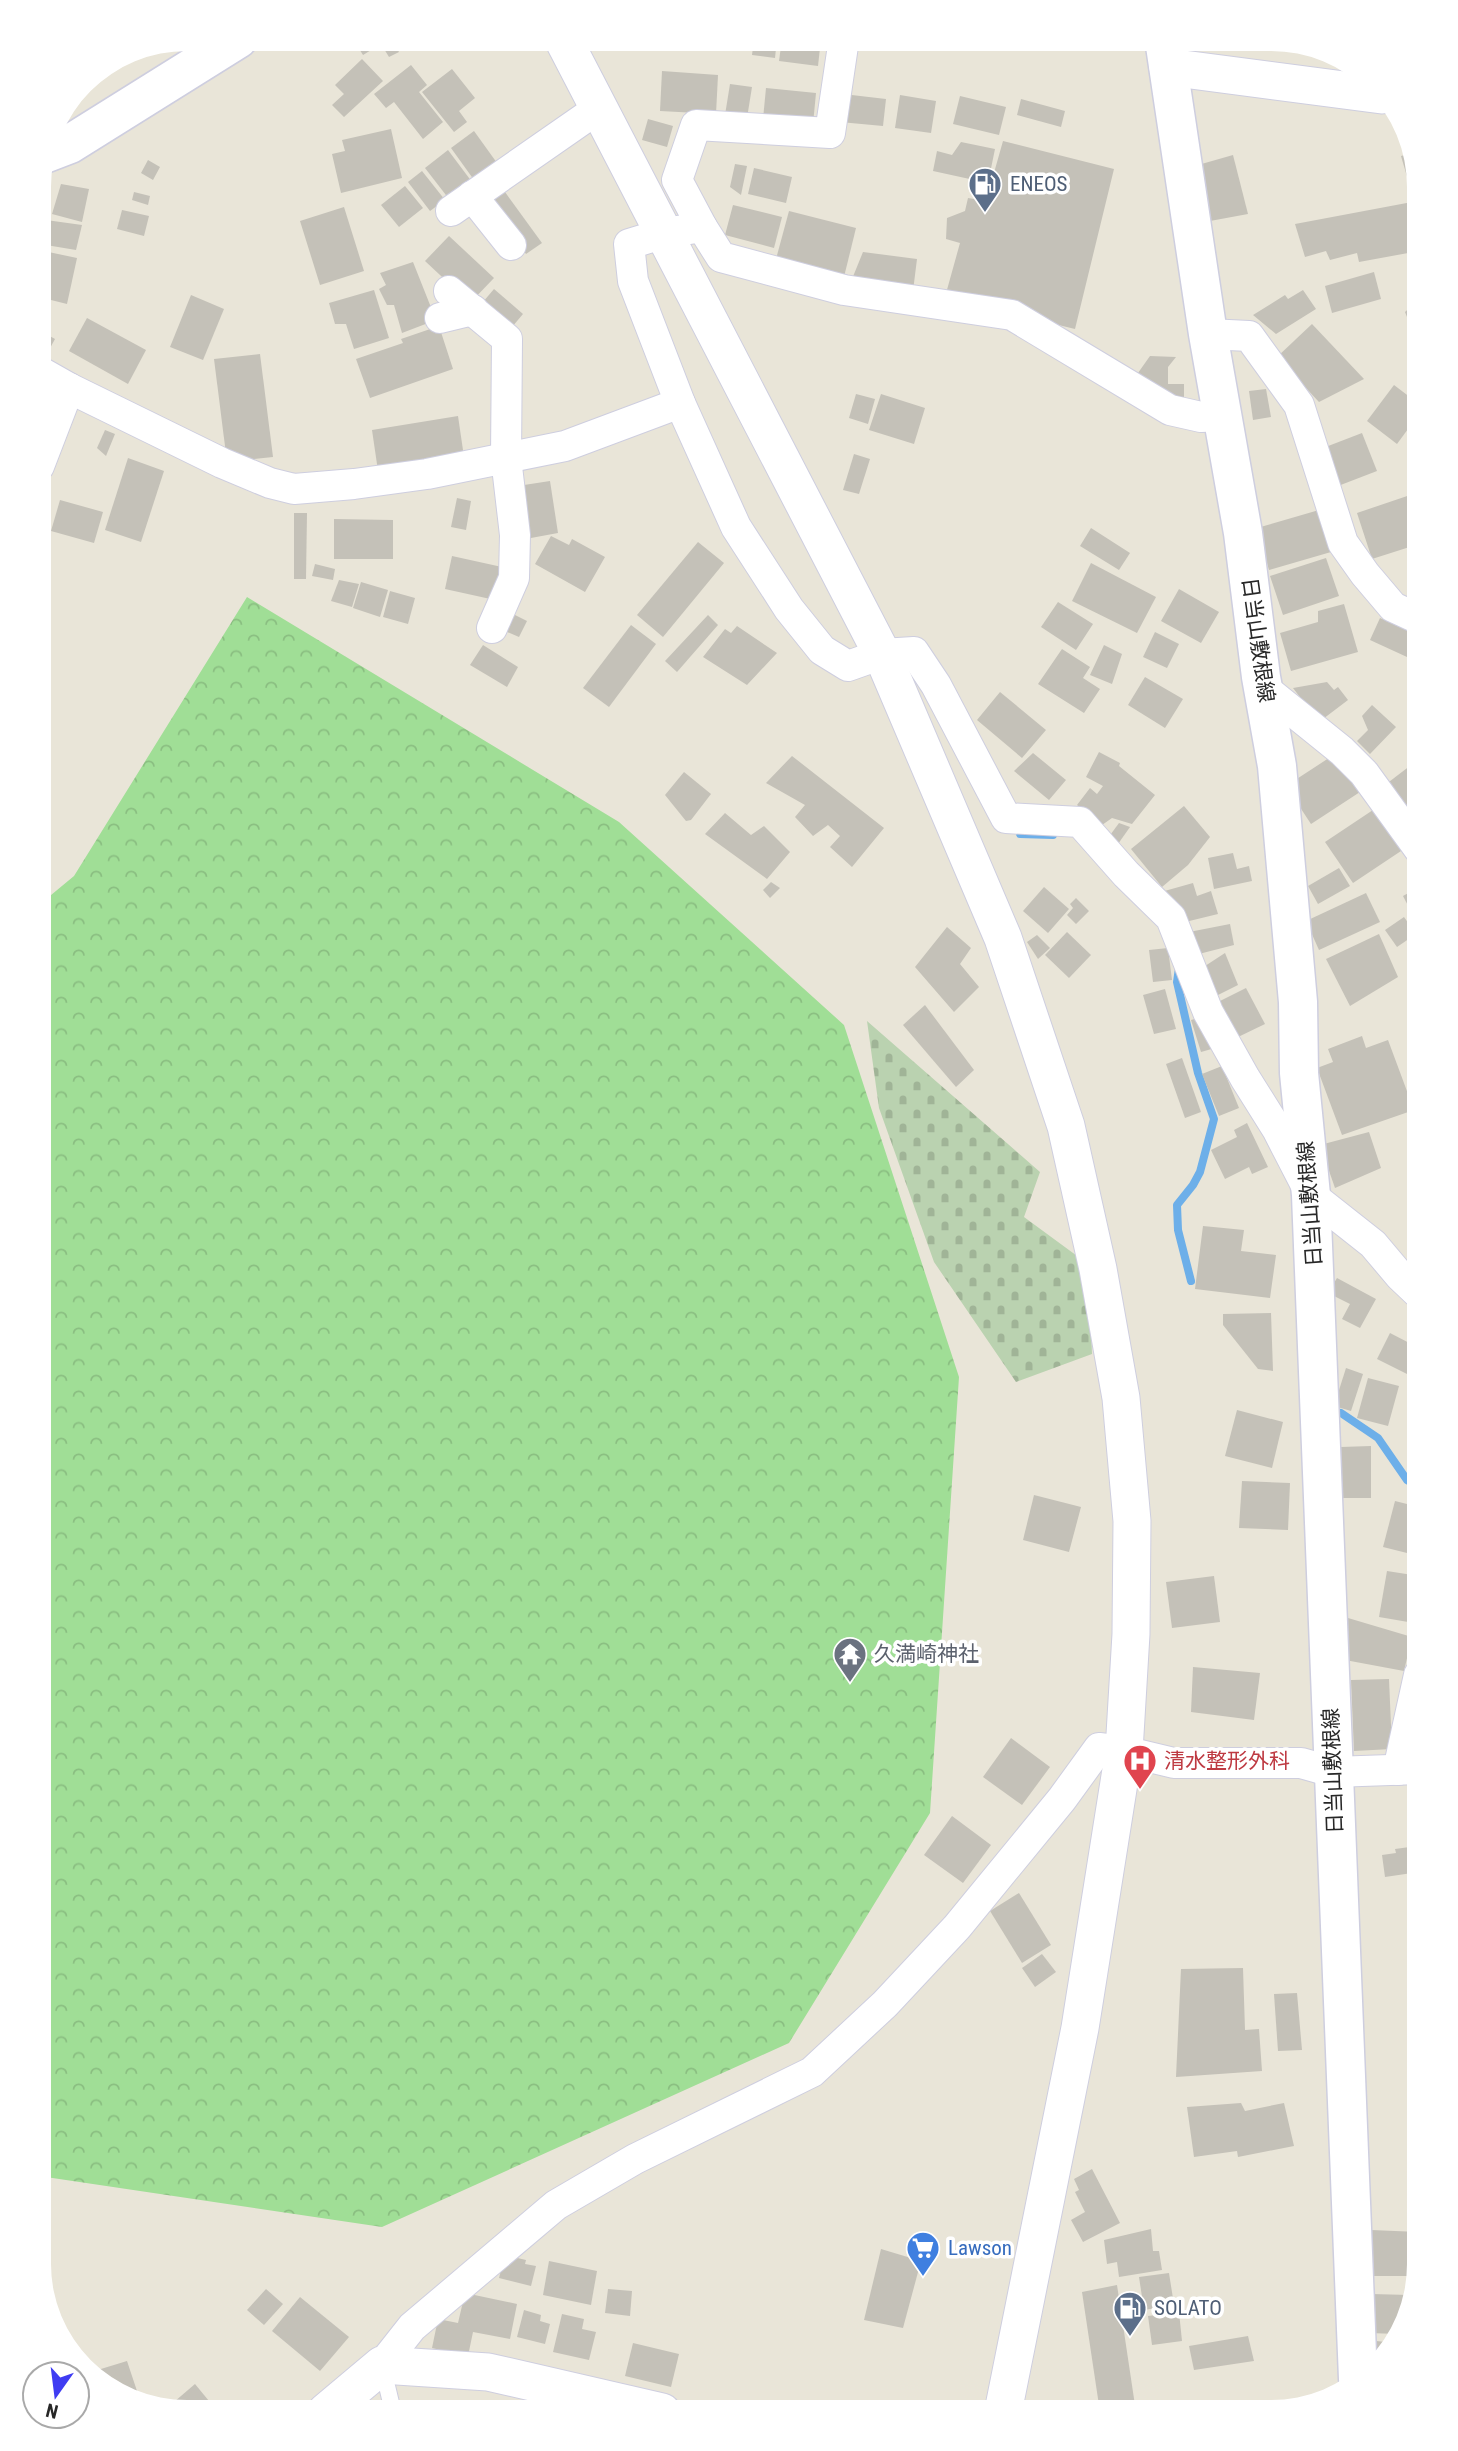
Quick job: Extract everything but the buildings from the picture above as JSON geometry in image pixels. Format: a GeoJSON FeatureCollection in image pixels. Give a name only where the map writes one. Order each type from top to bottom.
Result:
{"type":"FeatureCollection","features":[{"type":"Feature","properties":{"kind":"main road"},"geometry":{"type":"LineString","coordinates":[[56,150],[70,144],[217,51]]}},
{"type":"Feature","properties":{"kind":"main road","name":"日当山敷根線"},"geometry":{"type":"LineString","coordinates":[[1166,53],[1221,416],[1243,534],[1261,677],[1277,766],[1298,1002],[1299,1073],[1311,1195],[1358,2369]]}},
{"type":"Feature","properties":{"kind":"street"},"geometry":{"type":"LineString","coordinates":[[569,51],[882,654],[1003,937],[1066,1126],[1098,1269],[1121,1398],[1132,1521],[1124,1751],[1080,2028],[1005,2400]]}},
{"type":"Feature","properties":{"kind":"street"},"geometry":{"type":"LineString","coordinates":[[842,51],[830,133],[696,125],[677,180],[721,257],[844,289],[1012,315],[1171,410],[1201,417],[1221,416]]}},
{"type":"Feature","properties":{"kind":"street"},"geometry":{"type":"LineString","coordinates":[[1166,53],[1370,93]]}},
{"type":"Feature","properties":{"kind":"street"},"geometry":{"type":"LineString","coordinates":[[511,245],[461,204],[599,108]]}},
{"type":"Feature","properties":{"kind":"street"},"geometry":{"type":"LineString","coordinates":[[702,227],[665,233],[629,244],[633,281],[680,403],[736,527],[789,609],[822,650],[848,666],[882,654],[914,652],[936,685],[1006,818],[1080,822],[1126,874],[1171,918],[1208,1012],[1245,1079],[1277,1129],[1311,1195],[1373,1244],[1407,1275]]}},
{"type":"Feature","properties":{"kind":"street"},"geometry":{"type":"LineString","coordinates":[[445,304],[472,310],[507,339],[506,458],[514,535],[514,578],[492,628]]}},
{"type":"Feature","properties":{"kind":"street"},"geometry":{"type":"LineString","coordinates":[[1208,334],[1249,336],[1269,361],[1300,405],[1343,543],[1365,574],[1394,607],[1407,613]]}},
{"type":"Feature","properties":{"kind":"street"},"geometry":{"type":"LineString","coordinates":[[51,378],[256,478],[295,489],[427,474],[565,446],[680,403]]}},
{"type":"Feature","properties":{"kind":"street"},"geometry":{"type":"LineString","coordinates":[[51,435],[69,388]]}},
{"type":"Feature","properties":{"kind":"street"},"geometry":{"type":"LineString","coordinates":[[1265,689],[1342,751],[1364,773],[1407,832]]}},
{"type":"Feature","properties":{"kind":"street"},"geometry":{"type":"LineString","coordinates":[[340,2400],[382,2365],[412,2327],[556,2205],[635,2159],[812,2072],[885,2004],[957,1927],[1062,1799],[1099,1748],[1174,1763],[1301,1763],[1333,1772],[1407,1770]]}},
{"type":"Feature","properties":{"kind":"street"},"geometry":{"type":"LineString","coordinates":[[382,2365],[488,2372],[610,2400]]}},
{"type":"Feature","properties":{"kind":"lane"},"geometry":{"type":"LineString","coordinates":[[382,2365],[390,2400]]}},
{"type":"Feature","properties":{"kind":"green space"},"geometry":{"type":"Polygon","coordinates":[[[247,597],[619,822],[844,1025],[959,1377],[930,1813],[789,2043],[382,2227],[51,2178],[51,895],[74,876],[247,597]]]}},
{"type":"Feature","properties":{"kind":"green space"},"geometry":{"type":"Polygon","coordinates":[[[867,1021],[1040,1172],[1024,1217],[1088,1264],[1092,1354],[1016,1382],[934,1262],[879,1108],[867,1021]]]}},
{"type":"Feature","properties":{"kind":"waterway"},"geometry":{"type":"LineString","coordinates":[[1020,834],[1053,835]]}},
{"type":"Feature","properties":{"kind":"waterway"},"geometry":{"type":"LineString","coordinates":[[1179,968],[1177,982],[1198,1073],[1214,1119],[1200,1172],[1177,1205],[1178,1230],[1191,1281]]}},
{"type":"Feature","properties":{"kind":"waterway"},"geometry":{"type":"LineString","coordinates":[[1341,1413],[1378,1438],[1407,1480]]}},
{"type":"Feature","properties":{"kind":"place","name":"ENEOS"},"geometry":{"type":"Point","coordinates":[985,214]}},
{"type":"Feature","properties":{"kind":"place","name":"久満崎神社"},"geometry":{"type":"Point","coordinates":[850,1684]}},
{"type":"Feature","properties":{"kind":"place","name":"清水整形外科"},"geometry":{"type":"Point","coordinates":[1140,1791]}},
{"type":"Feature","properties":{"kind":"place","name":"Lawson"},"geometry":{"type":"Point","coordinates":[923,2278]}},
{"type":"Feature","properties":{"kind":"place","name":"SOLATO"},"geometry":{"type":"Point","coordinates":[1130,2338]}}]}
